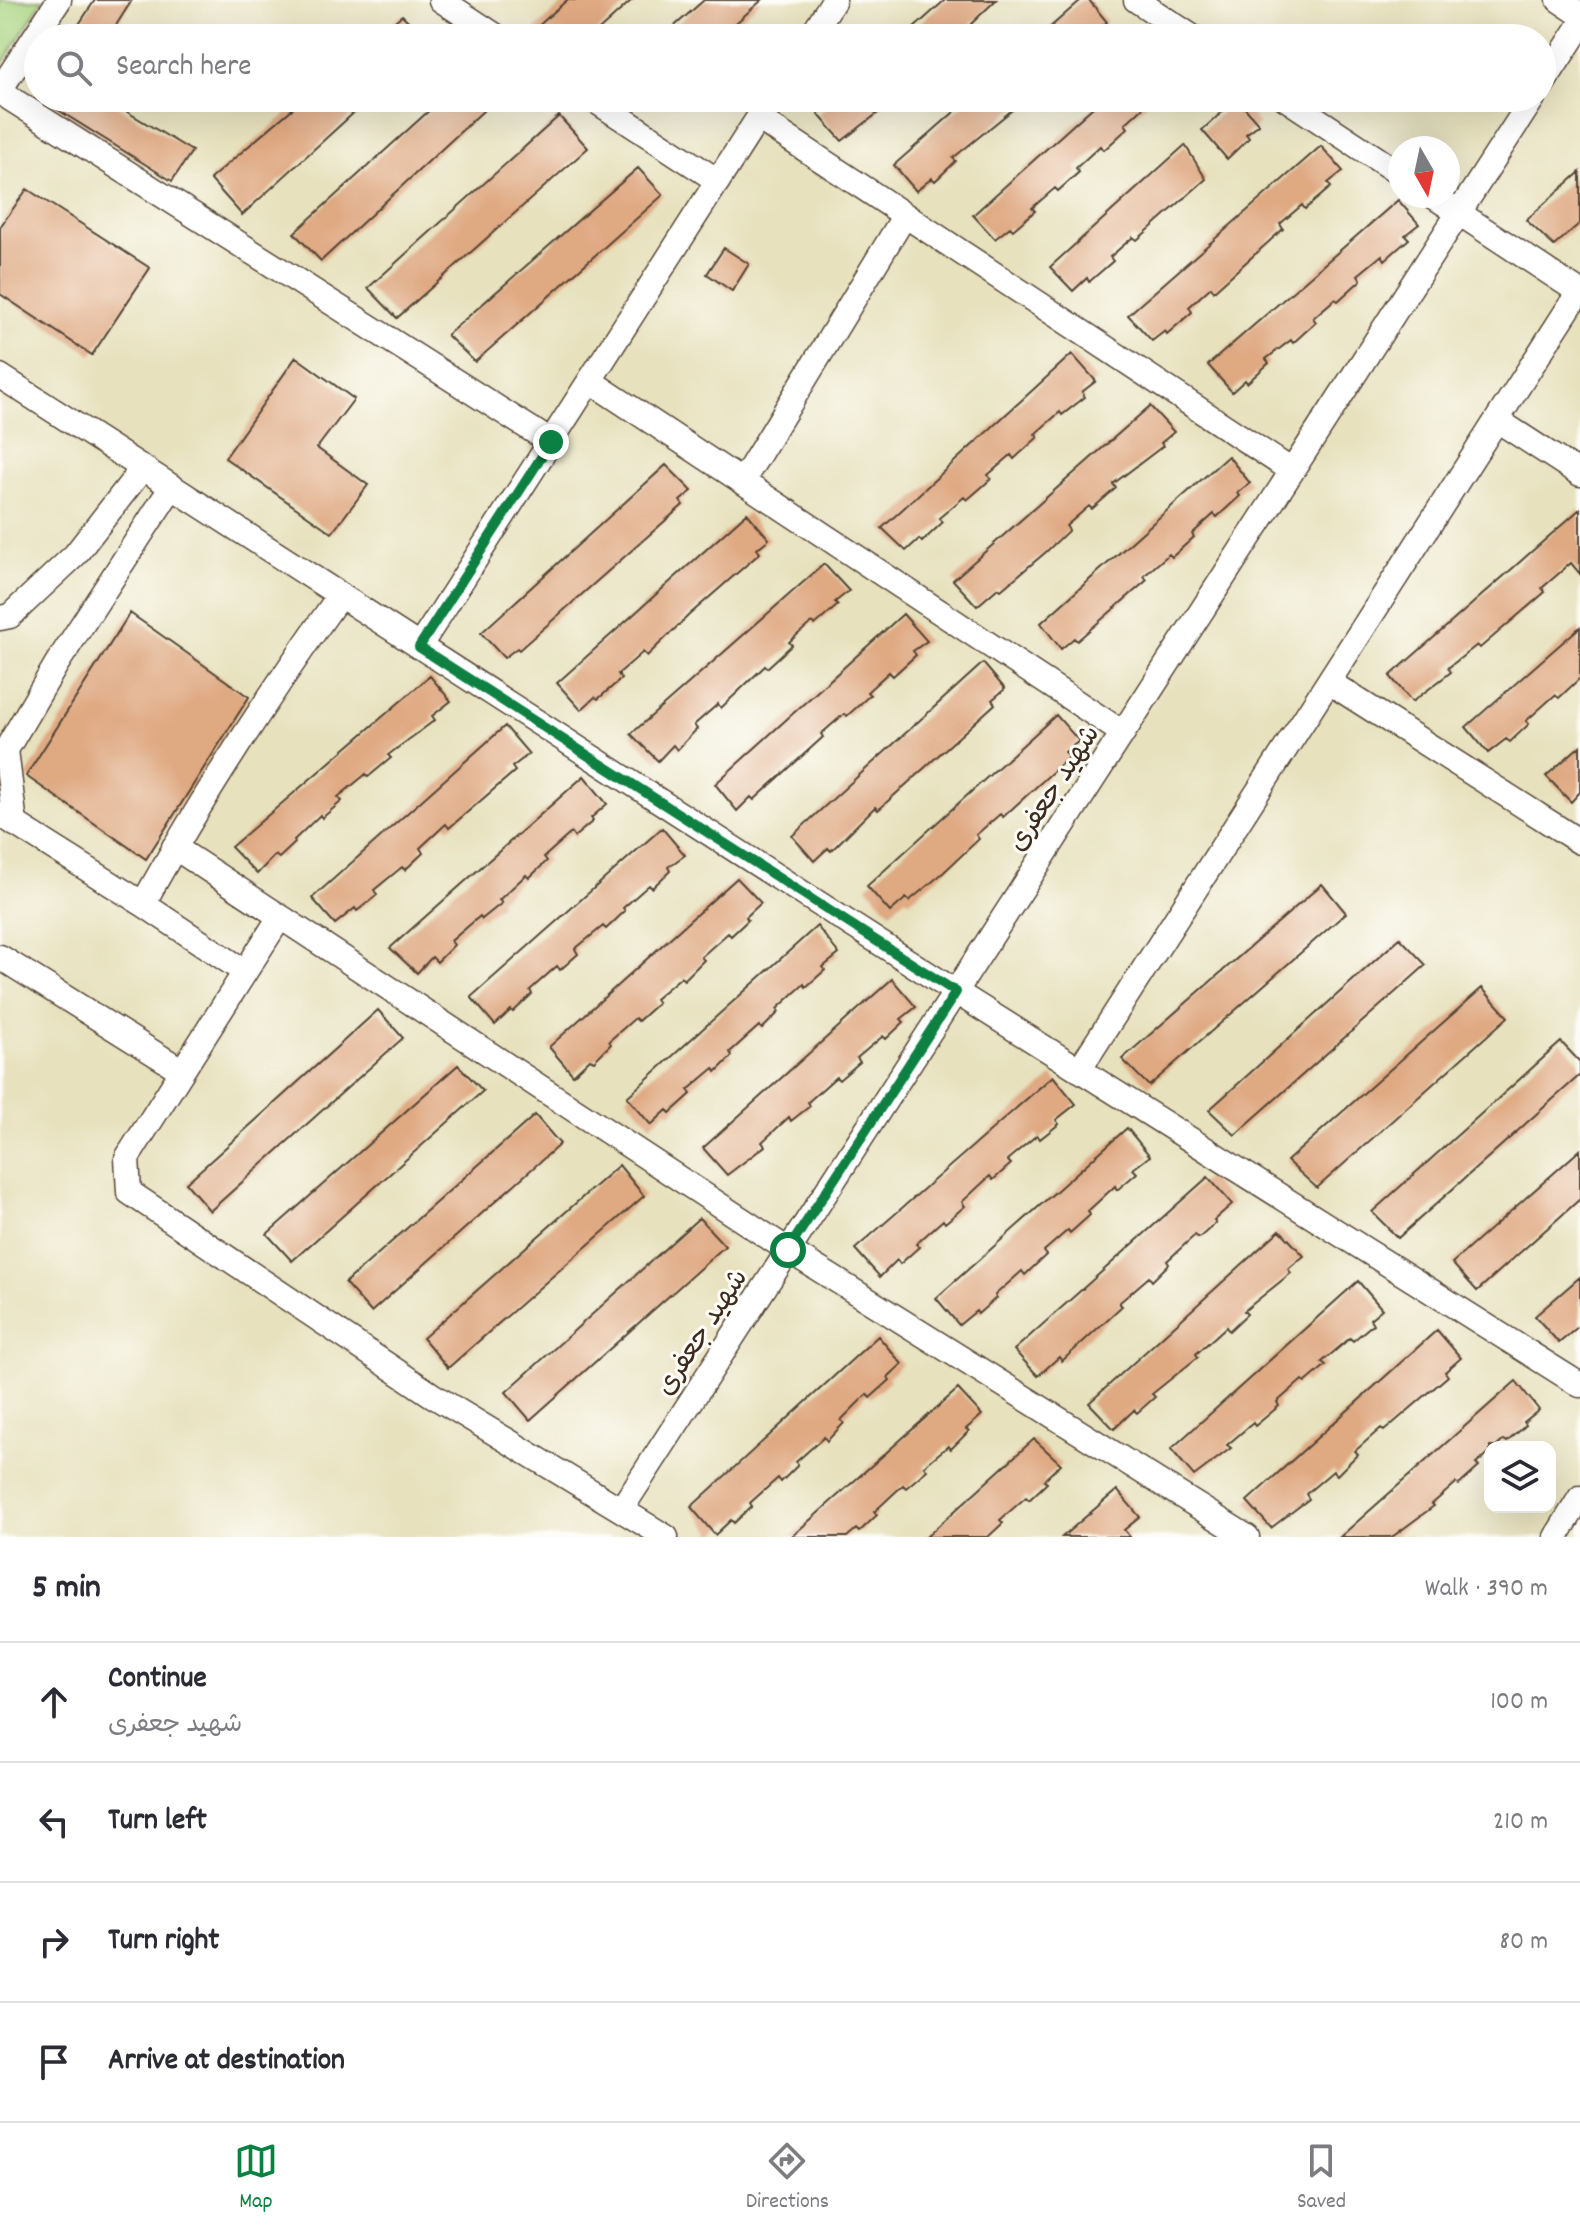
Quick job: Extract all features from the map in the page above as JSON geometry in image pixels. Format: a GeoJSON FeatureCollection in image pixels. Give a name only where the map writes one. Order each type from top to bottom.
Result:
{"type":"FeatureCollection","features":[{"type":"Feature","properties":{"kind":"street"},"geometry":{"type":"LineString","coordinates":[[43,24],[59,0]]}},
{"type":"Feature","properties":{"kind":"street"},"geometry":{"type":"LineString","coordinates":[[441,0],[478,24]]}},
{"type":"Feature","properties":{"kind":"street"},"geometry":{"type":"LineString","coordinates":[[819,24],[834,0]]}},
{"type":"Feature","properties":{"kind":"street"},"geometry":{"type":"LineString","coordinates":[[1136,0],[1173,24]]}},
{"type":"Feature","properties":{"kind":"street"},"geometry":{"type":"LineString","coordinates":[[1559,0],[1580,14]]}},
{"type":"Feature","properties":{"kind":"street"},"geometry":{"type":"LineString","coordinates":[[1556,63],[1580,26]]}},
{"type":"Feature","properties":{"kind":"street"},"geometry":{"type":"LineString","coordinates":[[24,54],[0,91],[24,106]]}},
{"type":"Feature","properties":{"kind":"street"},"geometry":{"type":"LineString","coordinates":[[33,112],[551,442]]}},
{"type":"Feature","properties":{"kind":"street"},"geometry":{"type":"LineString","coordinates":[[612,112],[718,181]]}},
{"type":"Feature","properties":{"kind":"street"},"geometry":{"type":"LineString","coordinates":[[419,647],[762,112]]}},
{"type":"Feature","properties":{"kind":"street"},"geometry":{"type":"LineString","coordinates":[[770,112],[905,215],[1292,471]]}},
{"type":"Feature","properties":{"kind":"street"},"geometry":{"type":"LineString","coordinates":[[1306,112],[1388,166]]}},
{"type":"Feature","properties":{"kind":"street","name":"شهید جعفری"},"geometry":{"type":"LineString","coordinates":[[622,1508],[1524,112]]}},
{"type":"Feature","properties":{"kind":"street"},"geometry":{"type":"LineString","coordinates":[[1079,1070],[1580,292],[1451,208]]}},
{"type":"Feature","properties":{"kind":"street"},"geometry":{"type":"LineString","coordinates":[[742,482],[905,215]]}},
{"type":"Feature","properties":{"kind":"street"},"geometry":{"type":"LineString","coordinates":[[0,376],[956,992],[1580,1385]]}},
{"type":"Feature","properties":{"kind":"street"},"geometry":{"type":"LineString","coordinates":[[590,381],[1123,733]]}},
{"type":"Feature","properties":{"kind":"street"},"geometry":{"type":"LineString","coordinates":[[1497,420],[1580,474]]}},
{"type":"Feature","properties":{"kind":"street"},"geometry":{"type":"LineString","coordinates":[[0,618],[10,616],[75,555],[142,469]]}},
{"type":"Feature","properties":{"kind":"street"},"geometry":{"type":"LineString","coordinates":[[171,488],[56,665],[6,750],[8,819],[245,972]]}},
{"type":"Feature","properties":{"kind":"street"},"geometry":{"type":"LineString","coordinates":[[143,904],[174,847],[280,679],[340,595]]}},
{"type":"Feature","properties":{"kind":"street"},"geometry":{"type":"LineString","coordinates":[[1329,682],[1580,842]]}},
{"type":"Feature","properties":{"kind":"street"},"geometry":{"type":"LineString","coordinates":[[174,847],[788,1250],[1247,1537]]}},
{"type":"Feature","properties":{"kind":"street"},"geometry":{"type":"LineString","coordinates":[[280,917],[127,1158],[129,1192],[432,1395],[666,1537]]}},
{"type":"Feature","properties":{"kind":"street"},"geometry":{"type":"LineString","coordinates":[[0,957],[181,1070]]}},
{"type":"Feature","properties":{"kind":"street"},"geometry":{"type":"LineString","coordinates":[[1556,1537],[1580,1498]]}},
{"type":"Feature","properties":{"kind":"green space"},"geometry":{"type":"Polygon","coordinates":[[[0,0],[43,0],[28,24],[24,24],[24,30],[0,67],[0,0]]]}},
{"type":"Feature","properties":{"kind":"building"},"geometry":{"type":"Polygon","coordinates":[[[95,0],[132,0],[117,24],[79,24],[95,0]]]}},
{"type":"Feature","properties":{"kind":"building"},"geometry":{"type":"Polygon","coordinates":[[[567,0],[632,0],[605,24],[541,24],[567,0]]]}},
{"type":"Feature","properties":{"kind":"building"},"geometry":{"type":"Polygon","coordinates":[[[704,0],[762,0],[735,24],[677,24],[704,0]]]}},
{"type":"Feature","properties":{"kind":"building"},"geometry":{"type":"Polygon","coordinates":[[[945,0],[996,0],[971,24],[918,24],[945,0]]]}},
{"type":"Feature","properties":{"kind":"building"},"geometry":{"type":"Polygon","coordinates":[[[1081,0],[1089,0],[1107,22],[1105,24],[1054,24],[1081,0]]]}},
{"type":"Feature","properties":{"kind":"building"},"geometry":{"type":"Polygon","coordinates":[[[402,15],[411,24],[391,24],[402,15]]]}},
{"type":"Feature","properties":{"kind":"building"},"geometry":{"type":"Polygon","coordinates":[[[61,112],[127,112],[192,151],[172,181],[61,112]]]}},
{"type":"Feature","properties":{"kind":"building"},"geometry":{"type":"Polygon","coordinates":[[[289,112],[355,112],[242,215],[210,179],[289,112]]]}},
{"type":"Feature","properties":{"kind":"building"},"geometry":{"type":"Polygon","coordinates":[[[428,112],[482,112],[321,261],[294,233],[428,112]]]}},
{"type":"Feature","properties":{"kind":"building"},"geometry":{"type":"Polygon","coordinates":[[[820,112],[878,113],[842,141],[818,114],[820,112]]]}},
{"type":"Feature","properties":{"kind":"building"},"geometry":{"type":"Polygon","coordinates":[[[954,112],[1010,112],[953,158],[956,161],[935,181],[932,178],[916,191],[894,165],[954,112]]]}},
{"type":"Feature","properties":{"kind":"building"},"geometry":{"type":"Polygon","coordinates":[[[1087,112],[1138,112],[1125,124],[1128,128],[1104,150],[1100,146],[1076,168],[1079,172],[1032,208],[1035,211],[1013,230],[1010,227],[995,239],[973,215],[1087,112]]]}},
{"type":"Feature","properties":{"kind":"building"},"geometry":{"type":"Polygon","coordinates":[[[1222,112],[1248,112],[1259,124],[1246,134],[1249,138],[1227,159],[1202,130],[1222,112]]]}},
{"type":"Feature","properties":{"kind":"building"},"geometry":{"type":"Polygon","coordinates":[[[559,116],[588,148],[397,318],[368,288],[559,116]]]}},
{"type":"Feature","properties":{"kind":"building"},"geometry":{"type":"Polygon","coordinates":[[[1185,145],[1206,179],[1137,240],[1133,237],[1110,257],[1113,261],[1089,282],[1087,278],[1073,291],[1050,267],[1185,145]]]}},
{"type":"Feature","properties":{"kind":"building"},"geometry":{"type":"Polygon","coordinates":[[[1321,146],[1343,171],[1328,183],[1331,187],[1305,209],[1302,205],[1280,224],[1283,229],[1214,291],[1211,287],[1189,307],[1192,312],[1167,334],[1165,331],[1152,341],[1128,315],[1321,146]]]}},
{"type":"Feature","properties":{"kind":"building"},"geometry":{"type":"Polygon","coordinates":[[[638,168],[663,195],[475,362],[447,335],[638,168]]]}},
{"type":"Feature","properties":{"kind":"building"},"geometry":{"type":"Polygon","coordinates":[[[1580,172],[1580,223],[1554,246],[1526,220],[1580,172]]]}},
{"type":"Feature","properties":{"kind":"building"},"geometry":{"type":"Polygon","coordinates":[[[27,189],[150,268],[92,355],[0,294],[0,227],[27,189]]]}},
{"type":"Feature","properties":{"kind":"building"},"geometry":{"type":"Polygon","coordinates":[[[1389,208],[1405,208],[1419,224],[1405,235],[1409,239],[1385,260],[1382,255],[1358,275],[1361,280],[1313,318],[1316,322],[1293,343],[1291,340],[1266,359],[1269,363],[1247,383],[1245,380],[1232,392],[1208,365],[1389,208]]]}},
{"type":"Feature","properties":{"kind":"building"},"geometry":{"type":"Polygon","coordinates":[[[724,248],[749,264],[732,291],[707,274],[724,248]]]}},
{"type":"Feature","properties":{"kind":"building"},"geometry":{"type":"Polygon","coordinates":[[[1072,354],[1096,381],[1082,392],[1085,397],[1062,415],[1060,412],[1035,434],[1038,437],[1014,459],[1011,455],[988,475],[991,479],[967,500],[964,497],[939,518],[943,522],[922,542],[919,539],[906,551],[882,528],[1072,354]]]}},
{"type":"Feature","properties":{"kind":"building"},"geometry":{"type":"Polygon","coordinates":[[[296,357],[354,399],[317,448],[368,485],[332,533],[225,458],[296,357]]]}},
{"type":"Feature","properties":{"kind":"building"},"geometry":{"type":"Polygon","coordinates":[[[1150,406],[1174,432],[1161,443],[1163,446],[1113,484],[1116,488],[1092,509],[1089,506],[1066,526],[1069,530],[1046,552],[977,606],[953,580],[1150,406]]]}},
{"type":"Feature","properties":{"kind":"building"},"geometry":{"type":"Polygon","coordinates":[[[1228,456],[1250,483],[1237,493],[1240,496],[1217,517],[1214,514],[1172,557],[1169,554],[1144,576],[1147,580],[1077,641],[1074,638],[1061,649],[1041,623],[1228,456]]]}},
{"type":"Feature","properties":{"kind":"building"},"geometry":{"type":"Polygon","coordinates":[[[666,465],[692,491],[680,501],[683,505],[519,650],[517,648],[504,658],[481,633],[666,465]]]}},
{"type":"Feature","properties":{"kind":"building"},"geometry":{"type":"Polygon","coordinates":[[[1580,509],[1580,574],[1571,563],[1542,588],[1545,592],[1480,648],[1477,645],[1448,668],[1451,672],[1412,702],[1390,676],[1580,509]]]}},
{"type":"Feature","properties":{"kind":"building"},"geometry":{"type":"Polygon","coordinates":[[[747,513],[769,539],[757,549],[760,553],[647,656],[643,652],[618,674],[621,679],[581,710],[557,683],[747,513]]]}},
{"type":"Feature","properties":{"kind":"building"},"geometry":{"type":"Polygon","coordinates":[[[824,564],[849,591],[835,602],[838,605],[815,625],[812,622],[789,642],[792,645],[767,668],[765,666],[721,708],[718,704],[694,725],[697,729],[677,750],[673,745],[658,761],[631,734],[824,564]]]}},
{"type":"Feature","properties":{"kind":"building"},"geometry":{"type":"Polygon","coordinates":[[[130,613],[249,697],[146,859],[26,776],[130,613]]]}},
{"type":"Feature","properties":{"kind":"building"},"geometry":{"type":"Polygon","coordinates":[[[903,614],[927,641],[913,651],[916,655],[893,676],[889,672],[867,692],[870,695],[821,734],[823,737],[754,800],[751,797],[737,811],[715,784],[903,614]]]}},
{"type":"Feature","properties":{"kind":"building"},"geometry":{"type":"Polygon","coordinates":[[[1580,627],[1580,678],[1559,698],[1555,695],[1526,721],[1529,724],[1510,742],[1506,739],[1488,753],[1466,727],[1580,627]]]}},
{"type":"Feature","properties":{"kind":"building"},"geometry":{"type":"Polygon","coordinates":[[[983,663],[1005,689],[992,700],[995,704],[878,810],[875,807],[831,851],[828,848],[814,861],[792,836],[983,663]]]}},
{"type":"Feature","properties":{"kind":"building"},"geometry":{"type":"Polygon","coordinates":[[[430,676],[451,701],[432,716],[435,720],[388,755],[391,758],[368,777],[366,774],[338,797],[342,801],[322,818],[320,815],[279,858],[275,855],[257,874],[231,847],[430,676]]]}},
{"type":"Feature","properties":{"kind":"building"},"geometry":{"type":"Polygon","coordinates":[[[1056,715],[1079,741],[1065,752],[1069,757],[1003,817],[1000,814],[976,835],[979,839],[944,872],[909,901],[906,898],[890,912],[867,886],[1056,715]]]}},
{"type":"Feature","properties":{"kind":"building"},"geometry":{"type":"Polygon","coordinates":[[[505,726],[529,754],[512,767],[515,771],[449,828],[446,824],[420,848],[423,853],[405,870],[402,867],[374,890],[377,895],[335,924],[312,898],[505,726]]]}},
{"type":"Feature","properties":{"kind":"building"},"geometry":{"type":"Polygon","coordinates":[[[1580,746],[1580,792],[1571,802],[1546,776],[1580,746]]]}},
{"type":"Feature","properties":{"kind":"building"},"geometry":{"type":"Polygon","coordinates":[[[584,776],[607,804],[574,837],[571,833],[544,857],[547,861],[499,900],[502,903],[482,919],[480,916],[451,941],[454,945],[437,962],[432,957],[417,973],[390,948],[584,776]]]}},
{"type":"Feature","properties":{"kind":"building"},"geometry":{"type":"Polygon","coordinates":[[[662,828],[685,855],[668,867],[670,871],[652,888],[649,885],[623,908],[625,911],[606,929],[603,926],[575,949],[578,954],[560,970],[557,966],[530,990],[532,994],[495,1025],[471,997],[662,828]]]}},
{"type":"Feature","properties":{"kind":"building"},"geometry":{"type":"Polygon","coordinates":[[[737,878],[761,903],[746,917],[748,920],[731,936],[728,933],[701,957],[704,960],[684,980],[681,977],[655,999],[658,1003],[638,1021],[635,1018],[609,1041],[611,1044],[594,1061],[590,1059],[573,1075],[549,1047],[737,878]]]}},
{"type":"Feature","properties":{"kind":"building"},"geometry":{"type":"Polygon","coordinates":[[[1322,884],[1346,913],[1149,1086],[1122,1059],[1322,884]]]}},
{"type":"Feature","properties":{"kind":"building"},"geometry":{"type":"Polygon","coordinates":[[[817,926],[839,954],[806,987],[804,984],[777,1009],[779,1012],[762,1029],[759,1026],[730,1052],[732,1056],[716,1072],[714,1068],[688,1090],[691,1094],[670,1113],[667,1110],[651,1125],[627,1097],[817,926]]]}},
{"type":"Feature","properties":{"kind":"building"},"geometry":{"type":"Polygon","coordinates":[[[1400,938],[1426,965],[1235,1135],[1209,1110],[1400,938]]]}},
{"type":"Feature","properties":{"kind":"building"},"geometry":{"type":"Polygon","coordinates":[[[892,979],[916,1007],[901,1019],[904,1022],[886,1039],[883,1036],[857,1058],[860,1062],[839,1080],[836,1077],[808,1102],[810,1106],[791,1121],[789,1117],[762,1142],[765,1146],[727,1175],[703,1148],[892,979]]]}},
{"type":"Feature","properties":{"kind":"building"},"geometry":{"type":"Polygon","coordinates":[[[1482,988],[1508,1017],[1317,1188],[1287,1161],[1482,988]]]}},
{"type":"Feature","properties":{"kind":"building"},"geometry":{"type":"Polygon","coordinates":[[[378,1010],[403,1038],[210,1211],[186,1183],[378,1010]]]}},
{"type":"Feature","properties":{"kind":"building"},"geometry":{"type":"Polygon","coordinates":[[[1561,1042],[1580,1062],[1580,1075],[1398,1238],[1372,1212],[1561,1042]]]}},
{"type":"Feature","properties":{"kind":"building"},"geometry":{"type":"Polygon","coordinates":[[[458,1065],[483,1091],[292,1261],[267,1234],[458,1065]]]}},
{"type":"Feature","properties":{"kind":"building"},"geometry":{"type":"Polygon","coordinates":[[[1053,1076],[1076,1104],[1056,1120],[1059,1124],[1040,1139],[1037,1135],[1007,1160],[1011,1164],[993,1180],[990,1176],[962,1202],[965,1206],[945,1223],[943,1220],[916,1244],[919,1247],[900,1264],[897,1260],[880,1277],[855,1249],[1053,1076]]]}},
{"type":"Feature","properties":{"kind":"building"},"geometry":{"type":"Polygon","coordinates":[[[535,1115],[560,1144],[371,1312],[345,1283],[535,1115]]]}},
{"type":"Feature","properties":{"kind":"building"},"geometry":{"type":"Polygon","coordinates":[[[1127,1128],[1150,1156],[1133,1169],[1137,1173],[1117,1190],[1115,1186],[1088,1211],[1090,1215],[1044,1251],[1046,1255],[1025,1275],[1022,1271],[978,1314],[976,1311],[959,1325],[936,1298],[1127,1128]]]}},
{"type":"Feature","properties":{"kind":"building"},"geometry":{"type":"Polygon","coordinates":[[[1580,1150],[1580,1199],[1477,1291],[1452,1263],[1580,1150]]]}},
{"type":"Feature","properties":{"kind":"building"},"geometry":{"type":"Polygon","coordinates":[[[619,1165],[644,1196],[448,1368],[423,1338],[619,1165]]]}},
{"type":"Feature","properties":{"kind":"building"},"geometry":{"type":"Polygon","coordinates":[[[1208,1177],[1232,1204],[1214,1220],[1216,1223],[1199,1238],[1195,1235],[1167,1261],[1169,1264],[1152,1281],[1149,1277],[1062,1361],[1059,1357],[1038,1376],[1014,1350],[1208,1177]]]}},
{"type":"Feature","properties":{"kind":"building"},"geometry":{"type":"Polygon","coordinates":[[[699,1218],[725,1246],[530,1420],[506,1392],[699,1218]]]}},
{"type":"Feature","properties":{"kind":"building"},"geometry":{"type":"Polygon","coordinates":[[[1280,1230],[1304,1256],[1288,1269],[1291,1273],[1244,1311],[1247,1314],[1229,1331],[1226,1327],[1196,1354],[1198,1357],[1152,1394],[1155,1397],[1137,1413],[1134,1410],[1114,1429],[1089,1403],[1280,1230]]]}},
{"type":"Feature","properties":{"kind":"building"},"geometry":{"type":"Polygon","coordinates":[[[1580,1277],[1580,1325],[1559,1343],[1535,1316],[1580,1277]]]}},
{"type":"Feature","properties":{"kind":"building"},"geometry":{"type":"Polygon","coordinates":[[[1358,1281],[1382,1309],[1370,1319],[1373,1324],[1353,1341],[1350,1338],[1322,1362],[1326,1365],[1305,1383],[1302,1380],[1277,1402],[1279,1406],[1255,1426],[1253,1423],[1227,1445],[1231,1448],[1194,1476],[1171,1449],[1358,1281]]]}},
{"type":"Feature","properties":{"kind":"building"},"geometry":{"type":"Polygon","coordinates":[[[1437,1330],[1461,1358],[1445,1372],[1448,1376],[1384,1431],[1381,1428],[1355,1451],[1358,1454],[1337,1475],[1333,1471],[1306,1494],[1309,1499],[1271,1528],[1247,1501],[1437,1330]]]}},
{"type":"Feature","properties":{"kind":"building"},"geometry":{"type":"Polygon","coordinates":[[[878,1336],[902,1364],[888,1377],[890,1380],[870,1398],[867,1394],[841,1420],[844,1423],[827,1441],[824,1437],[796,1462],[798,1465],[781,1482],[778,1478],[750,1503],[752,1506],[734,1523],[731,1520],[715,1535],[691,1507],[878,1336]]]}},
{"type":"Feature","properties":{"kind":"building"},"geometry":{"type":"Polygon","coordinates":[[[1516,1381],[1539,1410],[1508,1441],[1484,1441],[1484,1457],[1476,1464],[1479,1467],[1392,1537],[1340,1537],[1516,1381]]]}},
{"type":"Feature","properties":{"kind":"building"},"geometry":{"type":"Polygon","coordinates":[[[958,1389],[982,1415],[951,1449],[948,1446],[924,1466],[927,1470],[906,1488],[903,1485],[874,1512],[877,1515],[859,1532],[856,1529],[847,1537],[791,1537],[958,1389]]]}},
{"type":"Feature","properties":{"kind":"building"},"geometry":{"type":"Polygon","coordinates":[[[1034,1439],[1061,1464],[1029,1500],[1026,1497],[1000,1520],[1003,1523],[988,1537],[926,1537],[1034,1439]]]}},
{"type":"Feature","properties":{"kind":"building"},"geometry":{"type":"Polygon","coordinates":[[[1117,1490],[1140,1517],[1124,1530],[1130,1537],[1062,1537],[1117,1490]]]}},
{"type":"Feature","properties":{"kind":"route"},"geometry":{"type":"LineString","coordinates":[[551,442],[419,647],[956,992],[788,1250]]}}]}
